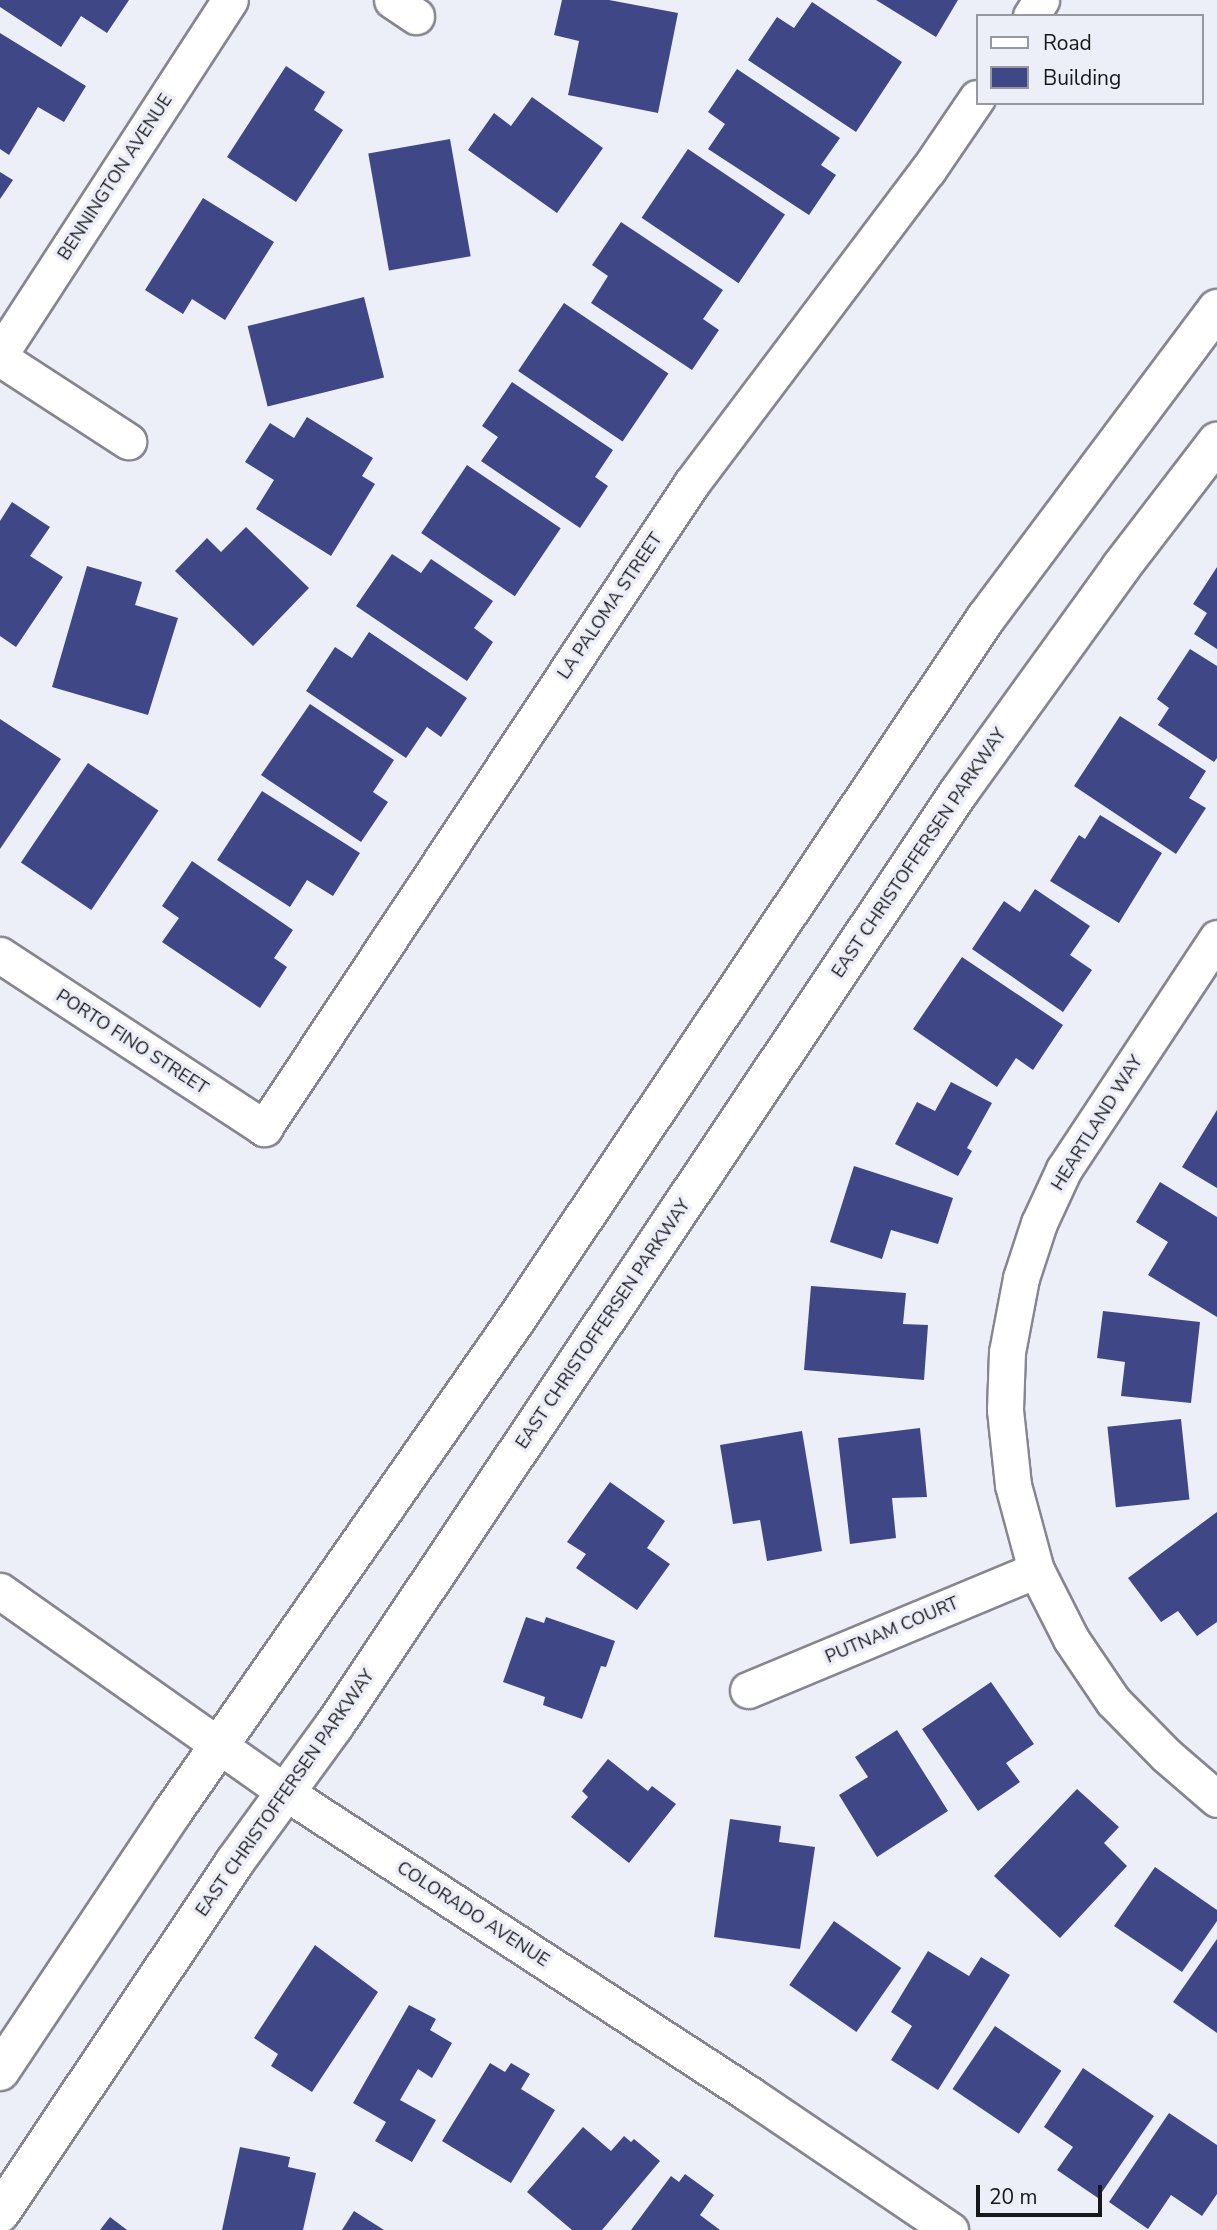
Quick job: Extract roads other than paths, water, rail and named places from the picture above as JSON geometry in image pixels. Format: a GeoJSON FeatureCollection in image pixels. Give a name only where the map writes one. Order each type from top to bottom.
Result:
{"type":"FeatureCollection","features":[{"type":"Feature","properties":{"kind":"street","name":"BENNINGTON AVENUE"},"geometry":{"type":"LineString","coordinates":[[0,356],[230,0]]}},
{"type":"Feature","properties":{"kind":"street","name":"LA PALOMA STREET"},"geometry":{"type":"LineString","coordinates":[[264,1128],[691,484],[928,170],[976,99]]}},
{"type":"Feature","properties":{"kind":"street"},"geometry":{"type":"LineString","coordinates":[[0,2071],[219,1747],[505,1335],[986,618],[1217,309]]}},
{"type":"Feature","properties":{"kind":"street"},"geometry":{"type":"LineString","coordinates":[[0,356],[128,441]]}},
{"type":"Feature","properties":{"kind":"street","name":"EAST CHRISTOFFERSEN PARKWAY"},"geometry":{"type":"LineString","coordinates":[[0,2213],[226,1874],[334,1726],[959,792],[1121,567],[1217,442]]}},
{"type":"Feature","properties":{"kind":"street","name":"HEARTLAND WAY"},"geometry":{"type":"LineString","coordinates":[[1217,938],[1064,1170],[1039,1223],[1021,1278],[1007,1352],[1005,1410],[1013,1485],[1036,1570],[1071,1639],[1113,1701],[1166,1755],[1217,1798]]}},
{"type":"Feature","properties":{"kind":"street","name":"PORTO FINO STREET"},"geometry":{"type":"LineString","coordinates":[[0,955],[264,1128]]}},
{"type":"Feature","properties":{"kind":"street","name":"PUTNAM COURT"},"geometry":{"type":"LineString","coordinates":[[748,1690],[1036,1570]]}},
{"type":"Feature","properties":{"kind":"street","name":"COLORADO AVENUE"},"geometry":{"type":"LineString","coordinates":[[0,1591],[285,1792],[749,2094],[950,2230]]}}]}
